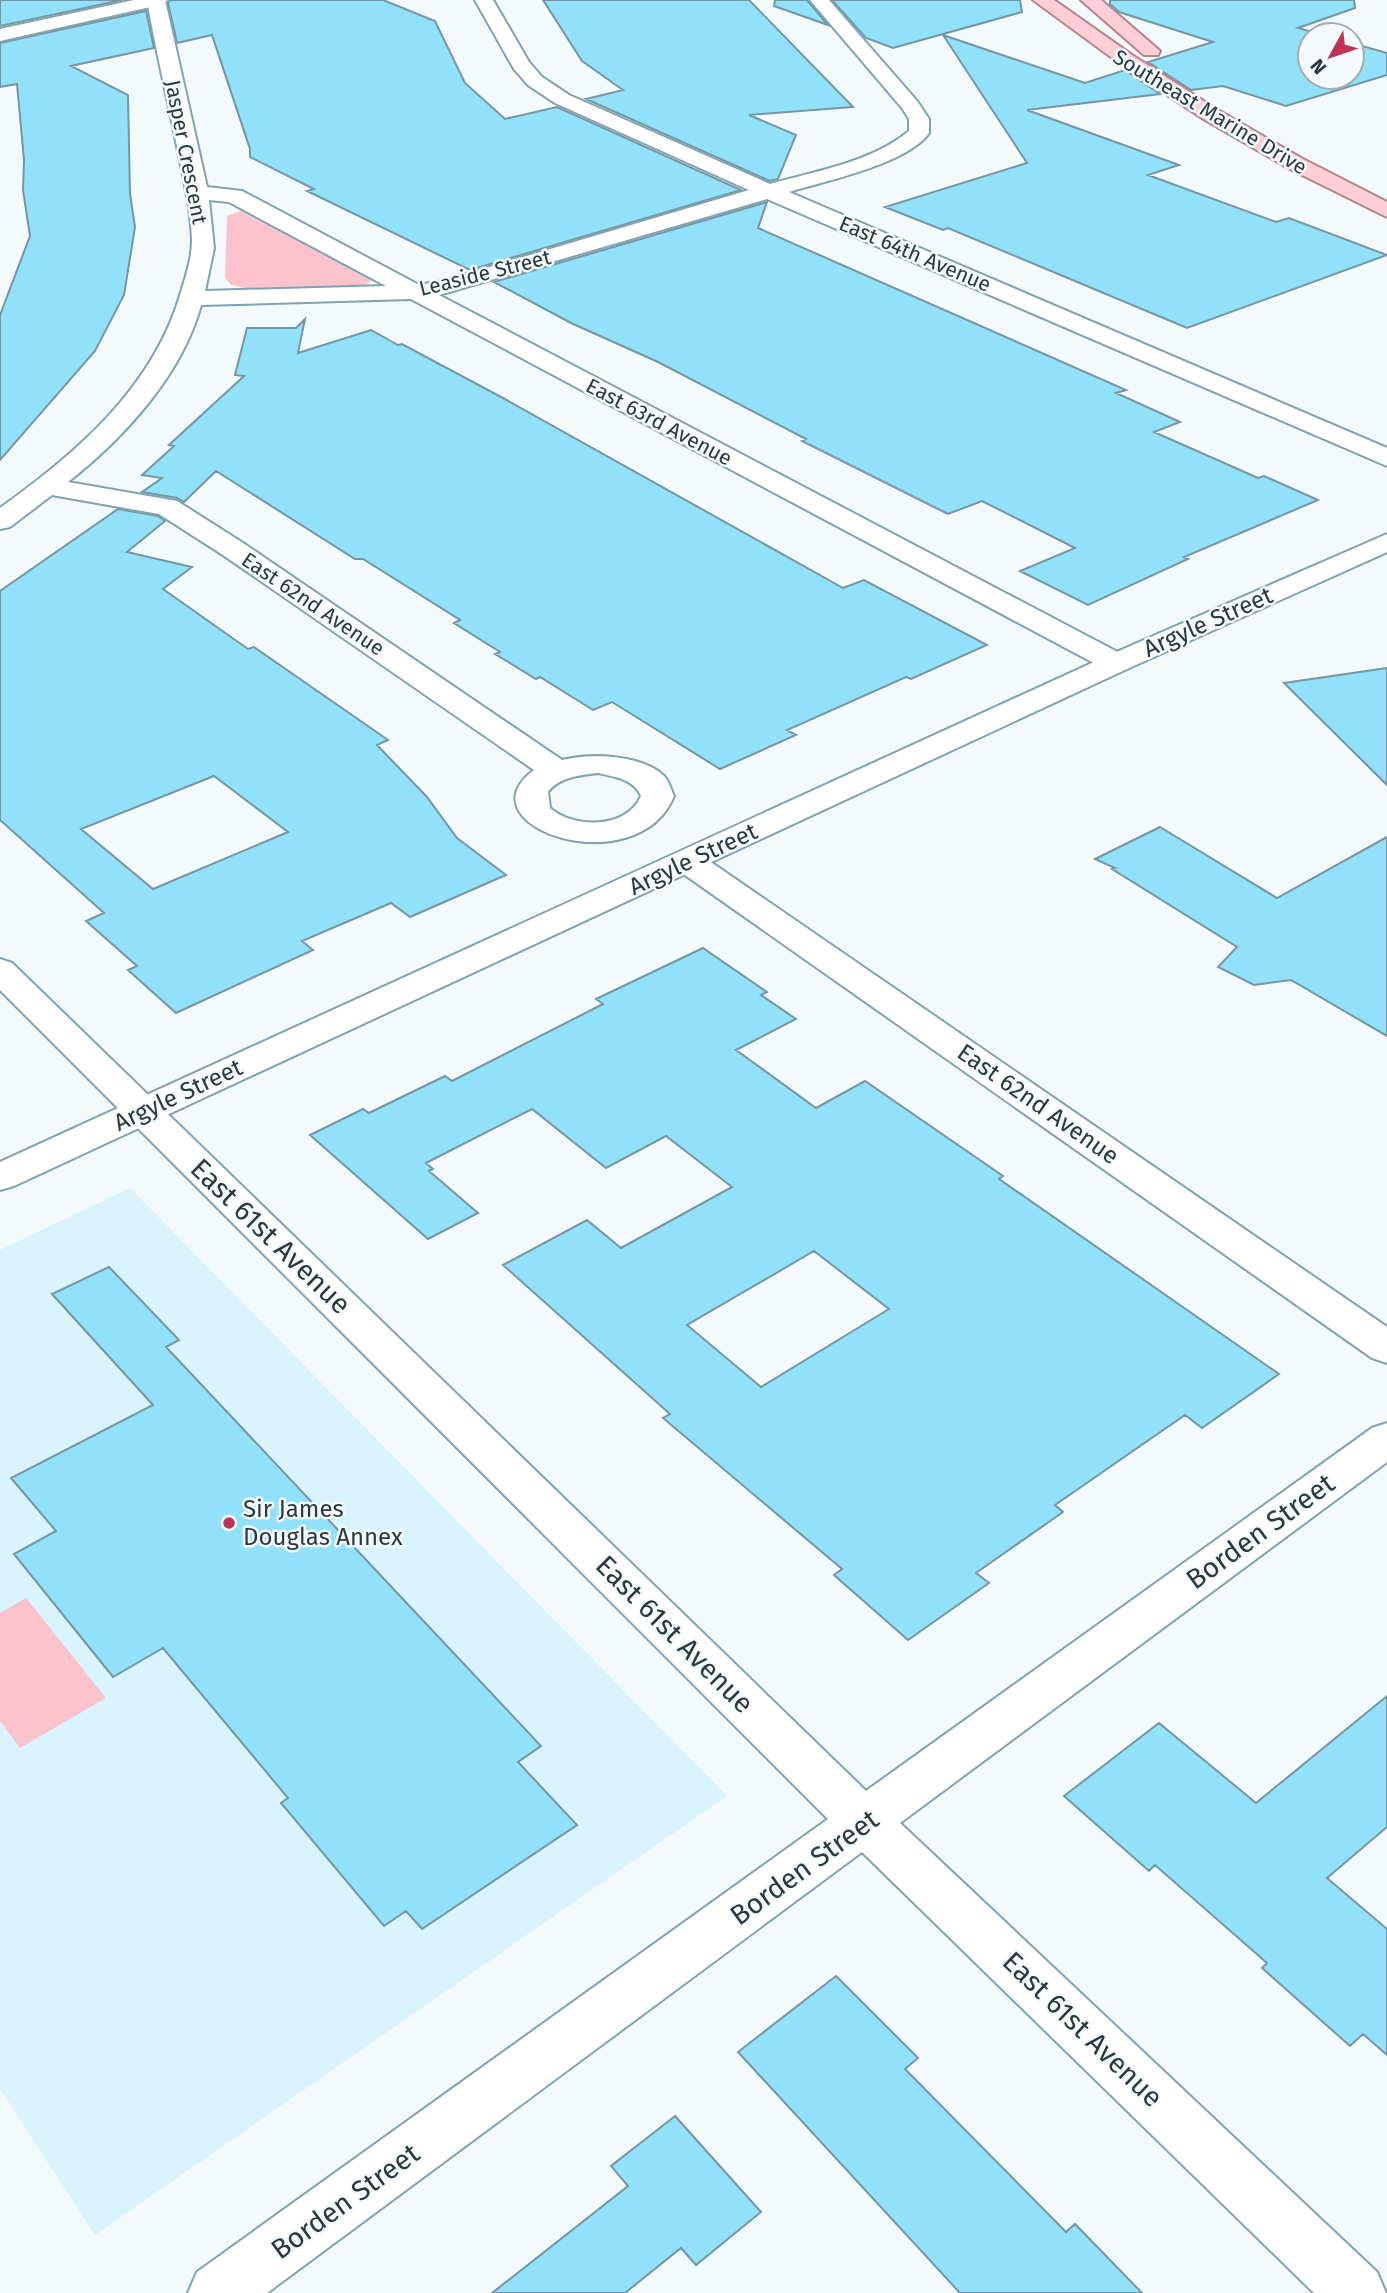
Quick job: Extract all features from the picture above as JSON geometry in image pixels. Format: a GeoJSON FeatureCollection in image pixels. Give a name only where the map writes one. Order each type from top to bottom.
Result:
{"type":"FeatureCollection","features":[{"type":"Feature","properties":{"kind":"main road","name":"Southeast Marine Drive"},"geometry":{"type":"LineString","coordinates":[[1042,0],[1104,46],[1208,115],[1312,174],[1387,210]]}},
{"type":"Feature","properties":{"kind":"main road","name":"Southeast Marine Drive"},"geometry":{"type":"LineString","coordinates":[[1090,0],[1167,62]]}},
{"type":"Feature","properties":{"kind":"street"},"geometry":{"type":"LineString","coordinates":[[0,35],[157,0]]}},
{"type":"Feature","properties":{"kind":"street","name":"Jasper Crescent"},"geometry":{"type":"LineString","coordinates":[[0,521],[49,487],[119,419],[151,380],[178,337],[193,298],[203,246],[197,192],[157,0]]}},
{"type":"Feature","properties":{"kind":"street","name":"East 64th Avenue"},"geometry":{"type":"LineString","coordinates":[[484,0],[521,65],[534,80],[562,99],[768,191],[1387,458]]}},
{"type":"Feature","properties":{"kind":"street","name":"Leaside Street"},"geometry":{"type":"LineString","coordinates":[[193,298],[415,292],[449,287],[856,165],[902,147],[919,133],[919,119],[910,105],[819,0]]}},
{"type":"Feature","properties":{"kind":"street","name":"East 63rd Avenue"},"geometry":{"type":"LineString","coordinates":[[197,192],[234,196],[1116,663]]}},
{"type":"Feature","properties":{"kind":"street","name":"East 62nd Avenue"},"geometry":{"type":"LineString","coordinates":[[49,487],[167,507],[244,556],[557,771]]}},
{"type":"Feature","properties":{"kind":"street","name":"Argyle Street"},"geometry":{"type":"LineString","coordinates":[[0,1177],[1116,663],[1387,542]]}},
{"type":"Feature","properties":{"kind":"street","name":"East 62nd Avenue"},"geometry":{"type":"LineString","coordinates":[[687,861],[1387,1348]]}},
{"type":"Feature","properties":{"kind":"street","name":"East 61st Avenue"},"geometry":{"type":"LineString","coordinates":[[0,970],[865,1823],[926,1878],[1356,2293]]}},
{"type":"Feature","properties":{"kind":"street","name":"Borden Street"},"geometry":{"type":"LineString","coordinates":[[218,2293],[865,1823],[1387,1439]]}},
{"type":"Feature","properties":{"kind":"shaded area"},"geometry":{"type":"Polygon","coordinates":[[[241,211],[372,280],[366,285],[355,287],[246,288],[231,285],[225,278],[227,216],[241,211]]]}},
{"type":"Feature","properties":{"kind":"shaded area","name":"Sir James Douglas Annex"},"geometry":{"type":"Polygon","coordinates":[[[130,1188],[727,1796],[95,2235],[0,2089],[0,1250],[130,1188]]]}},
{"type":"Feature","properties":{"kind":"shaded area"},"geometry":{"type":"Polygon","coordinates":[[[26,1598],[106,1698],[20,1748],[0,1721],[0,1613],[26,1598]]]}},
{"type":"Feature","properties":{"kind":"building"},"geometry":{"type":"Polygon","coordinates":[[[0,0],[122,0],[0,26],[0,0]]]}},
{"type":"Feature","properties":{"kind":"building"},"geometry":{"type":"Polygon","coordinates":[[[170,0],[383,0],[435,21],[465,83],[505,119],[557,107],[741,190],[470,270],[307,191],[314,189],[250,157],[250,149],[212,35],[177,43],[168,3],[170,0]]]}},
{"type":"Feature","properties":{"kind":"building"},"geometry":{"type":"Polygon","coordinates":[[[543,0],[749,0],[853,107],[749,115],[796,135],[778,179],[770,181],[586,99],[623,90],[582,61],[543,0]]]}},
{"type":"Feature","properties":{"kind":"building"},"geometry":{"type":"Polygon","coordinates":[[[775,0],[807,0],[828,25],[774,6],[775,0]]]}},
{"type":"Feature","properties":{"kind":"building"},"geometry":{"type":"Polygon","coordinates":[[[832,0],[1020,0],[1022,12],[893,48],[866,38],[832,0]]]}},
{"type":"Feature","properties":{"kind":"building"},"geometry":{"type":"Polygon","coordinates":[[[1110,0],[1354,0],[1355,8],[1318,21],[1296,21],[1296,91],[1335,91],[1286,106],[1223,86],[1191,90],[1148,62],[1213,42],[1119,12],[1110,4],[1110,0]]]}},
{"type":"Feature","properties":{"kind":"building"},"geometry":{"type":"Polygon","coordinates":[[[146,11],[154,48],[71,66],[128,95],[130,194],[135,227],[124,295],[95,351],[0,460],[0,315],[30,236],[23,190],[24,160],[17,84],[0,87],[0,43],[146,11]]]}},
{"type":"Feature","properties":{"kind":"building"},"geometry":{"type":"Polygon","coordinates":[[[943,35],[1085,83],[1125,70],[1160,94],[1027,110],[1179,165],[1148,175],[1276,222],[1289,218],[1387,255],[1187,328],[948,228],[943,230],[885,207],[1027,163],[943,35]]]}},
{"type":"Feature","properties":{"kind":"building"},"geometry":{"type":"Polygon","coordinates":[[[1366,47],[1387,53],[1387,75],[1366,81],[1366,47]]]}},
{"type":"Feature","properties":{"kind":"building"},"geometry":{"type":"Polygon","coordinates":[[[767,202],[758,228],[1126,390],[1116,393],[1180,422],[1154,432],[1258,478],[1264,476],[1318,500],[1184,557],[1188,559],[1088,605],[1020,571],[1075,548],[982,501],[948,514],[802,441],[806,439],[658,362],[571,323],[494,282],[767,202]]]}},
{"type":"Feature","properties":{"kind":"building"},"geometry":{"type":"Polygon","coordinates":[[[305,319],[298,353],[371,330],[503,398],[843,588],[864,580],[987,645],[911,679],[906,677],[787,730],[796,735],[720,769],[612,702],[593,710],[540,677],[536,679],[495,654],[500,652],[454,623],[460,620],[363,559],[355,559],[216,471],[184,502],[177,498],[142,492],[162,478],[142,475],[174,446],[169,445],[244,376],[235,375],[247,328],[296,328],[305,319]]]}},
{"type":"Feature","properties":{"kind":"building"},"geometry":{"type":"Polygon","coordinates":[[[118,509],[158,516],[165,521],[127,552],[192,567],[163,589],[248,649],[254,647],[388,740],[377,745],[427,797],[457,838],[506,875],[410,917],[391,903],[302,941],[313,950],[176,1013],[128,970],[137,966],[86,921],[104,913],[0,820],[0,591],[118,509]],[[214,776],[81,829],[153,889],[288,832],[214,776]]]}},
{"type":"Feature","properties":{"kind":"building"},"geometry":{"type":"Polygon","coordinates":[[[1387,668],[1387,785],[1284,683],[1387,668]]]}},
{"type":"Feature","properties":{"kind":"building"},"geometry":{"type":"Polygon","coordinates":[[[1160,827],[1277,898],[1387,837],[1387,1036],[1291,980],[1254,985],[1218,967],[1237,947],[1112,869],[1115,868],[1095,859],[1160,827]]]}},
{"type":"Feature","properties":{"kind":"building"},"geometry":{"type":"Polygon","coordinates":[[[703,948],[767,992],[761,995],[796,1019],[736,1050],[816,1108],[865,1081],[1003,1176],[999,1179],[1279,1374],[1202,1428],[1185,1415],[1055,1505],[1063,1512],[976,1573],[989,1583],[908,1640],[834,1575],[842,1569],[663,1418],[670,1414],[503,1265],[587,1220],[621,1248],[732,1187],[666,1136],[606,1168],[532,1109],[426,1163],[433,1169],[429,1171],[478,1213],[428,1239],[310,1135],[363,1109],[369,1113],[445,1076],[452,1081],[603,1004],[596,999],[703,948]],[[814,1251],[687,1325],[761,1387],[889,1309],[814,1251]]]}},
{"type":"Feature","properties":{"kind":"building"},"geometry":{"type":"Polygon","coordinates":[[[109,1267],[179,1340],[166,1347],[541,1746],[518,1762],[577,1825],[422,1929],[406,1911],[384,1926],[281,1803],[288,1798],[163,1648],[113,1677],[14,1554],[56,1531],[11,1478],[153,1405],[52,1294],[109,1267]]]}},
{"type":"Feature","properties":{"kind":"building"},"geometry":{"type":"Polygon","coordinates":[[[1387,1696],[1387,1827],[1327,1878],[1387,1929],[1387,2055],[1363,2034],[1350,2046],[1262,1968],[1267,1963],[1155,1865],[1149,1871],[1064,1796],[1159,1723],[1256,1803],[1387,1696]]]}},
{"type":"Feature","properties":{"kind":"building"},"geometry":{"type":"Polygon","coordinates":[[[836,1976],[918,2058],[905,2069],[1066,2232],[1075,2224],[1142,2293],[960,2293],[738,2052],[836,1976]]]}},
{"type":"Feature","properties":{"kind":"building"},"geometry":{"type":"Polygon","coordinates":[[[675,2116],[761,2212],[696,2265],[681,2248],[625,2293],[492,2293],[628,2186],[611,2166],[675,2116]]]}},
{"type":"Feature","properties":{"kind":"place","name":"Sir James Douglas Annex"},"geometry":{"type":"Point","coordinates":[229,1523]}}]}
